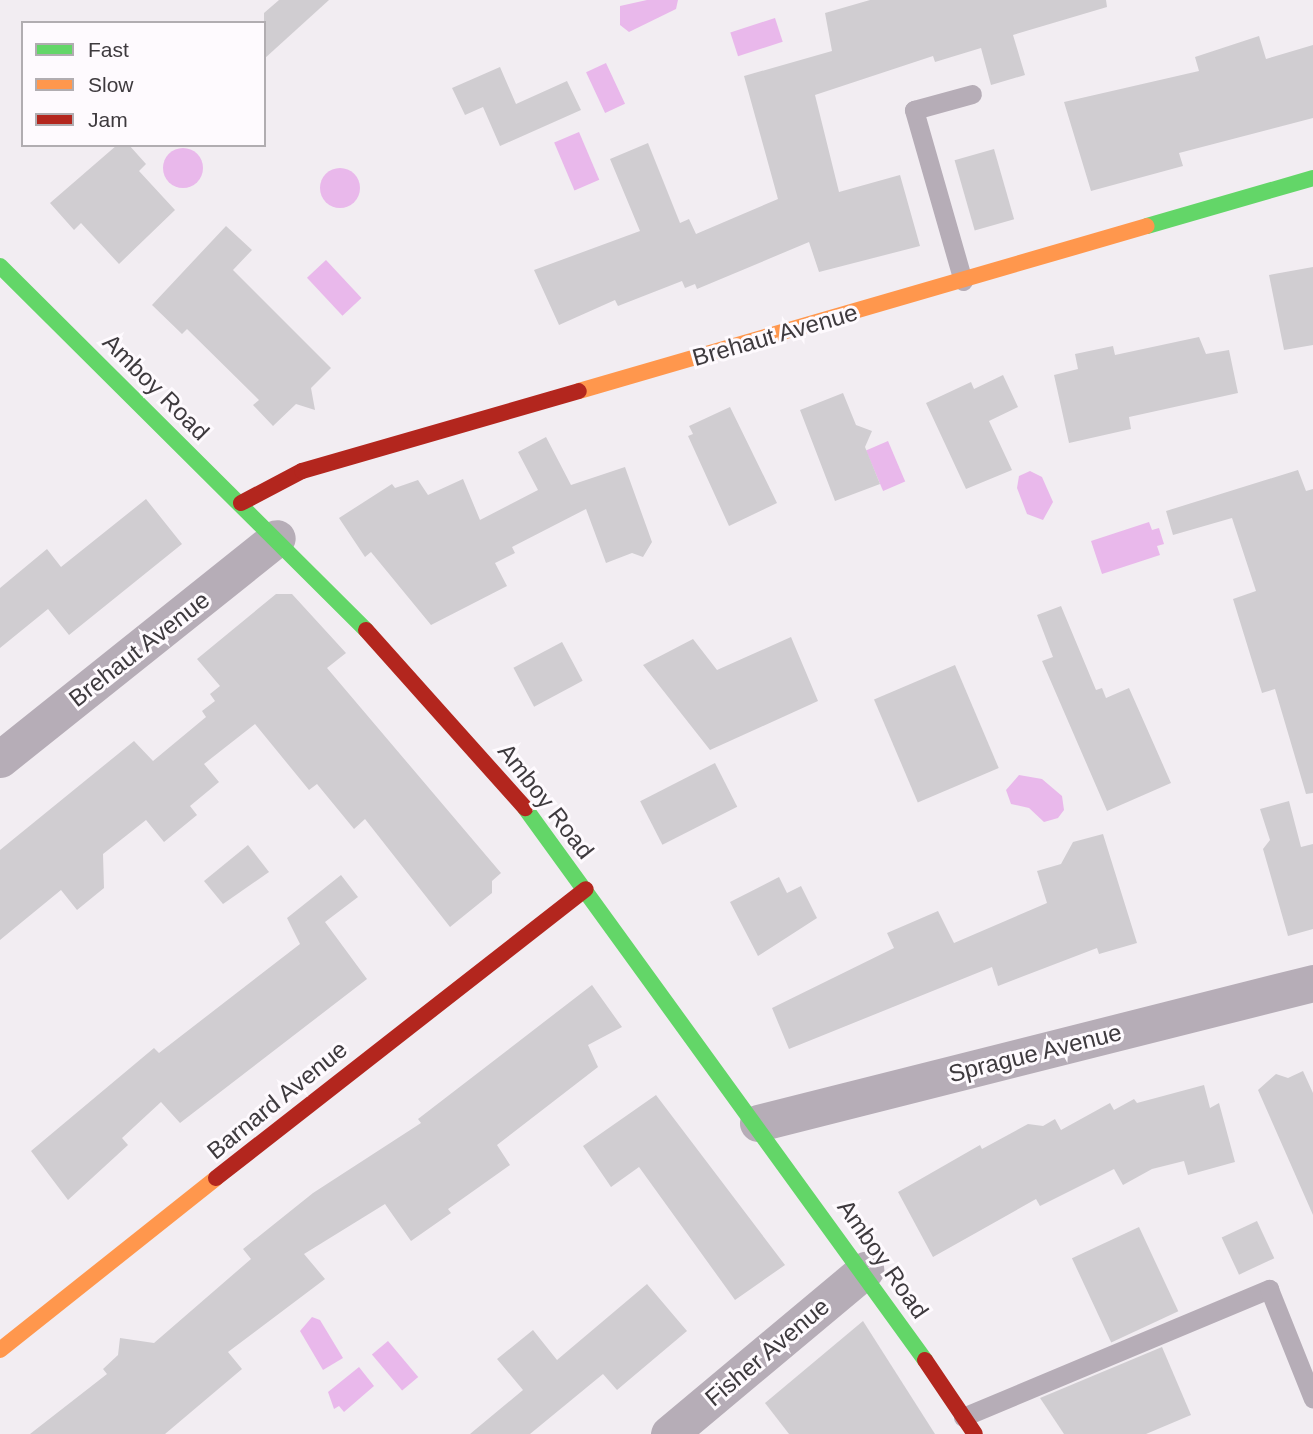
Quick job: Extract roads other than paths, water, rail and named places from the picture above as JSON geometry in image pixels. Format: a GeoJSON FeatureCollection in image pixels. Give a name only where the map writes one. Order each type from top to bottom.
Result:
{"type":"FeatureCollection","features":[{"type":"Feature","properties":{"kind":"street","name":"Brehaut Avenue"},"geometry":{"type":"LineString","coordinates":[[241,503],[302,471],[1313,178]]}},
{"type":"Feature","properties":{"kind":"street","name":"Amboy Road"},"geometry":{"type":"LineString","coordinates":[[0,266],[277,538],[471,743],[586,889],[758,1123],[864,1270],[975,1434]]}},
{"type":"Feature","properties":{"kind":"street","name":"Brehaut Avenue"},"geometry":{"type":"LineString","coordinates":[[0,759],[277,538]]}},
{"type":"Feature","properties":{"kind":"street","name":"Barnard Avenue"},"geometry":{"type":"LineString","coordinates":[[0,1350],[544,917],[586,889]]}},
{"type":"Feature","properties":{"kind":"street","name":"Sprague Avenue"},"geometry":{"type":"LineString","coordinates":[[758,1123],[1313,983]]}},
{"type":"Feature","properties":{"kind":"street","name":"Fisher Avenue"},"geometry":{"type":"LineString","coordinates":[[669,1434],[864,1270]]}},
{"type":"Feature","properties":{"kind":"lane"},"geometry":{"type":"LineString","coordinates":[[963,281],[914,110],[972,94]]}},
{"type":"Feature","properties":{"kind":"lane"},"geometry":{"type":"LineString","coordinates":[[963,1417],[1269,1290],[1313,1399]]}}]}
